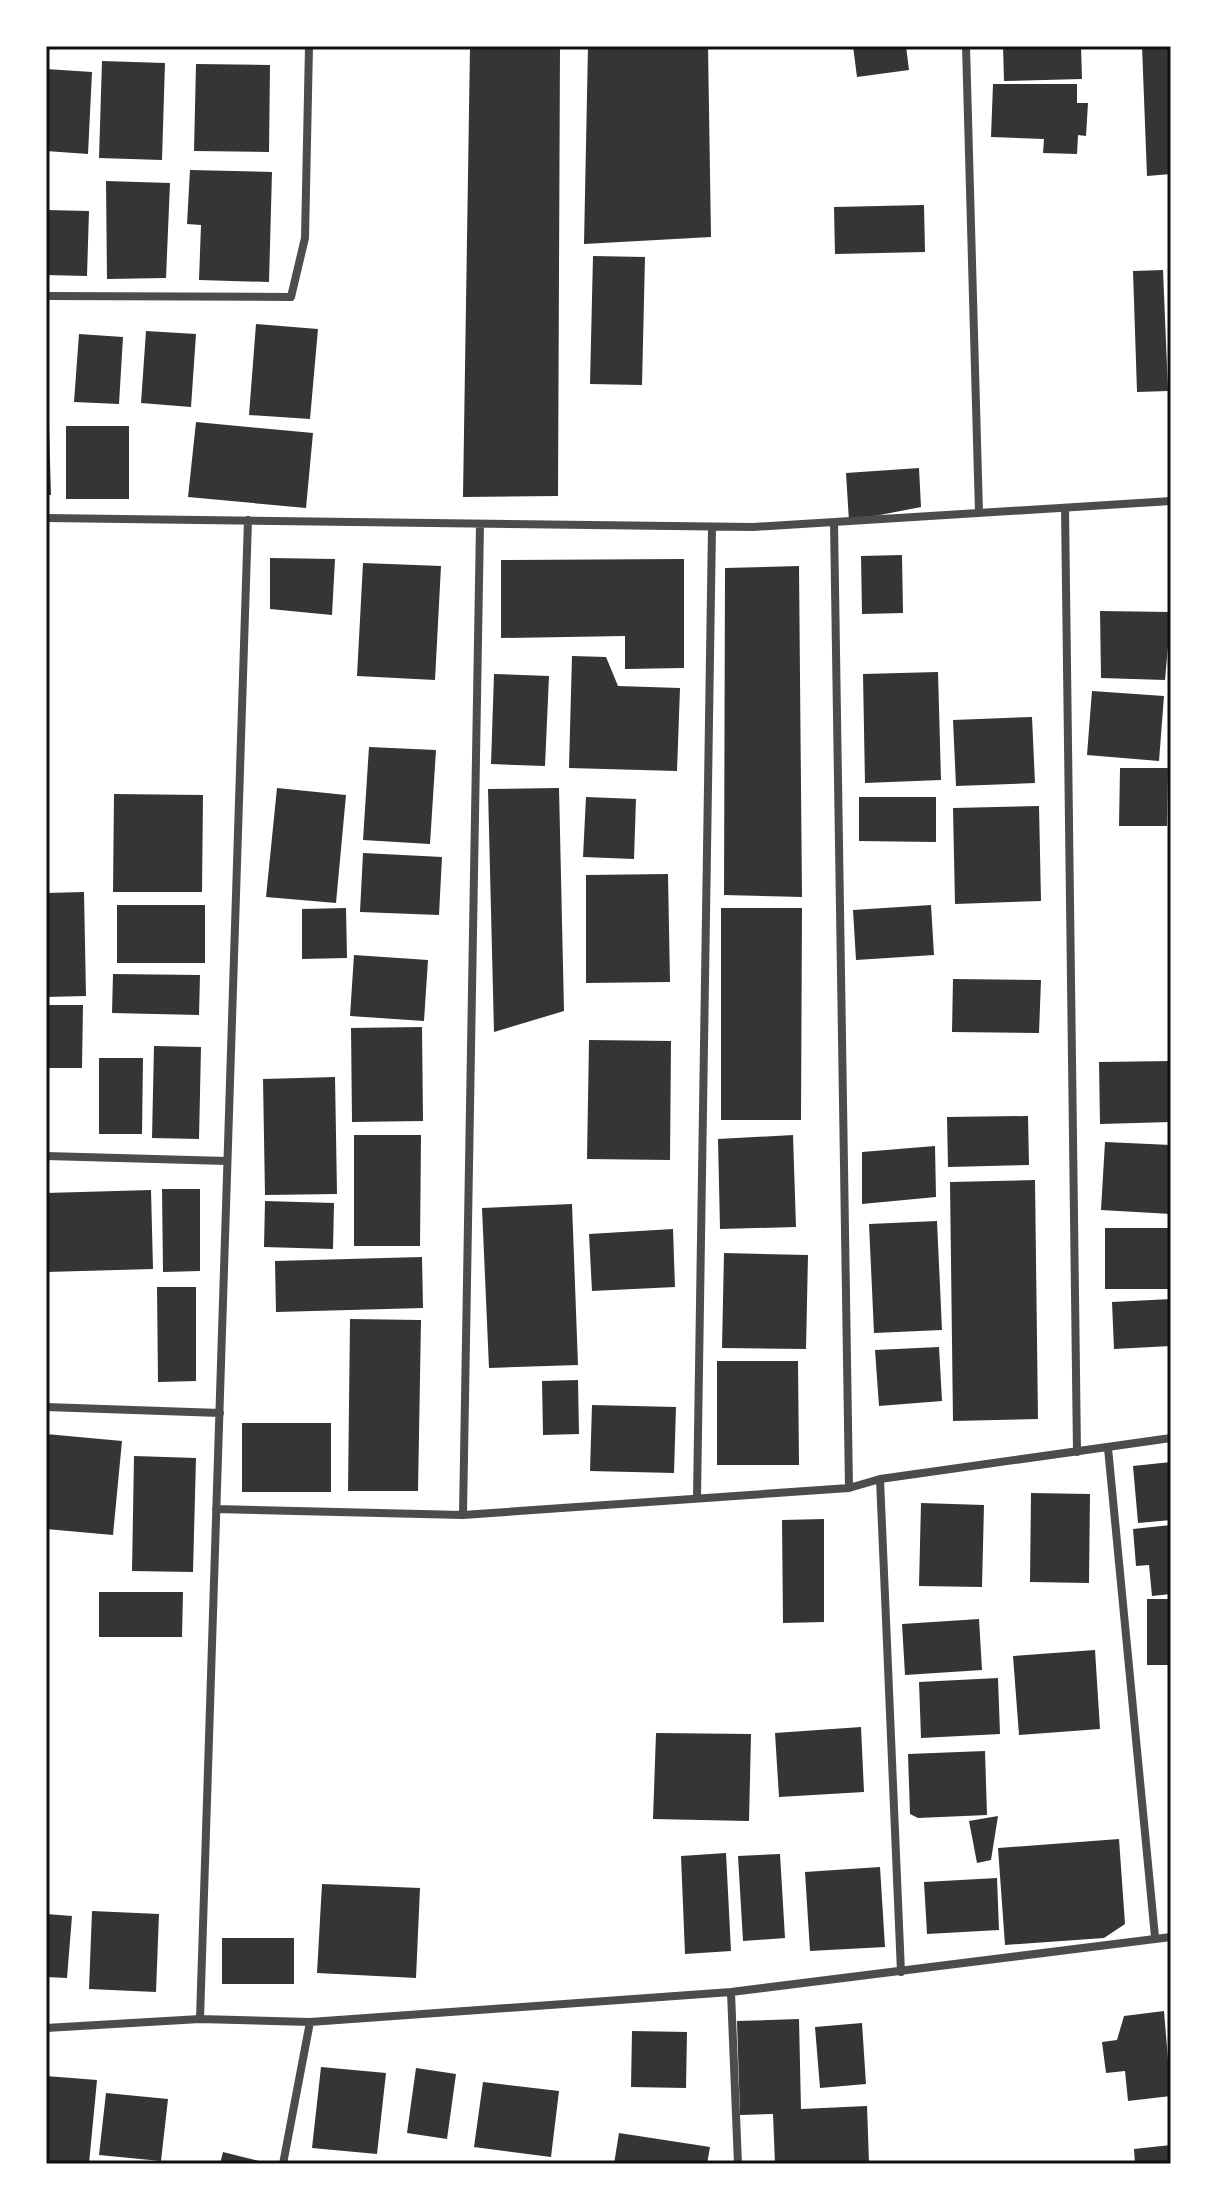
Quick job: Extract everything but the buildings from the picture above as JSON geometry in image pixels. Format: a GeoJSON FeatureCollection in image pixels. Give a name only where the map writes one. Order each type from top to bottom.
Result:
{"type":"FeatureCollection","features":[{"type":"Feature","properties":{"kind":"street"},"geometry":{"type":"LineString","coordinates":[[46,296],[291,297],[305,238],[309,46]]}},
{"type":"Feature","properties":{"kind":"street"},"geometry":{"type":"LineString","coordinates":[[966,46],[979,513]]}},
{"type":"Feature","properties":{"kind":"street"},"geometry":{"type":"LineString","coordinates":[[46,518],[712,527],[1171,501]]}},
{"type":"Feature","properties":{"kind":"street"},"geometry":{"type":"LineString","coordinates":[[1065,508],[1077,1452]]}},
{"type":"Feature","properties":{"kind":"street"},"geometry":{"type":"LineString","coordinates":[[200,2019],[248,520]]}},
{"type":"Feature","properties":{"kind":"street"},"geometry":{"type":"LineString","coordinates":[[834,522],[849,1488]]}},
{"type":"Feature","properties":{"kind":"street"},"geometry":{"type":"LineString","coordinates":[[463,1515],[480,524]]}},
{"type":"Feature","properties":{"kind":"street"},"geometry":{"type":"LineString","coordinates":[[697,1498],[712,527]]}},
{"type":"Feature","properties":{"kind":"street"},"geometry":{"type":"LineString","coordinates":[[46,1156],[227,1161]]}},
{"type":"Feature","properties":{"kind":"street"},"geometry":{"type":"LineString","coordinates":[[46,1407],[220,1413]]}},
{"type":"Feature","properties":{"kind":"street"},"geometry":{"type":"LineString","coordinates":[[216,1509],[463,1515],[849,1488],[880,1479],[1171,1438]]}},
{"type":"Feature","properties":{"kind":"street"},"geometry":{"type":"LineString","coordinates":[[1108,1448],[1155,1937]]}},
{"type":"Feature","properties":{"kind":"street"},"geometry":{"type":"LineString","coordinates":[[880,1479],[901,1972]]}},
{"type":"Feature","properties":{"kind":"street"},"geometry":{"type":"LineString","coordinates":[[46,2028],[200,2019],[310,2022],[731,1992],[1171,1937]]}},
{"type":"Feature","properties":{"kind":"street"},"geometry":{"type":"LineString","coordinates":[[731,1992],[738,2164]]}},
{"type":"Feature","properties":{"kind":"street"},"geometry":{"type":"LineString","coordinates":[[283,2164],[310,2022]]}}]}
